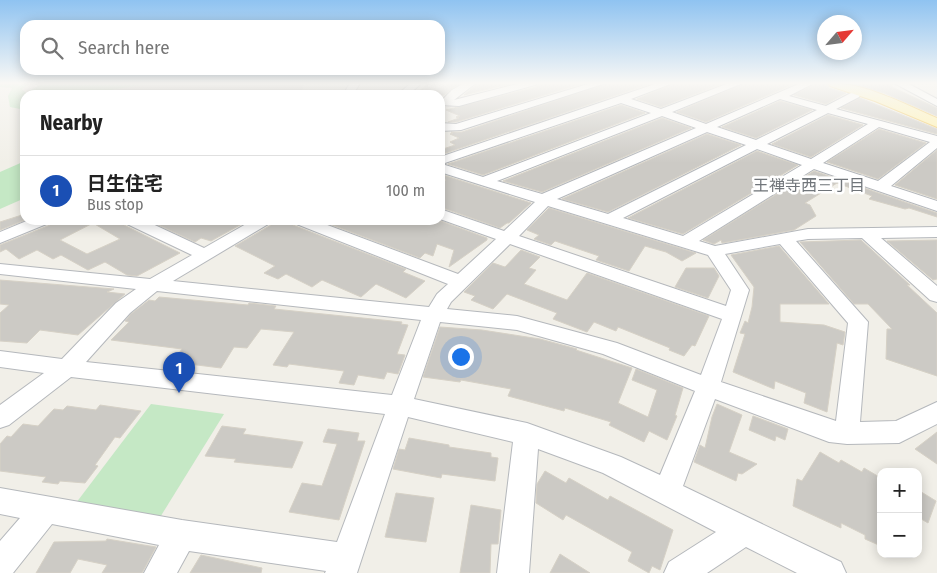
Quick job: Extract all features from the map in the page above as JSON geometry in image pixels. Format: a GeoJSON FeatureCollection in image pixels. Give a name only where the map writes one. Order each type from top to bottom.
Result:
{"type":"FeatureCollection","features":[{"type":"Feature","properties":{"kind":"main road"},"geometry":{"type":"LineString","coordinates":[[907,110],[937,123]]}},
{"type":"Feature","properties":{"kind":"street"},"geometry":{"type":"LineString","coordinates":[[445,127],[457,128],[548,110]]}},
{"type":"Feature","properties":{"kind":"street"},"geometry":{"type":"LineString","coordinates":[[445,159],[556,110]]}},
{"type":"Feature","properties":{"kind":"street"},"geometry":{"type":"LineString","coordinates":[[651,110],[937,206]]}},
{"type":"Feature","properties":{"kind":"street"},"geometry":{"type":"LineString","coordinates":[[482,182],[668,110]]}},
{"type":"Feature","properties":{"kind":"street"},"geometry":{"type":"LineString","coordinates":[[543,199],[747,110]]}},
{"type":"Feature","properties":{"kind":"street"},"geometry":{"type":"LineString","coordinates":[[610,220],[825,110]]}},
{"type":"Feature","properties":{"kind":"street"},"geometry":{"type":"LineString","coordinates":[[829,110],[937,142]]}},
{"type":"Feature","properties":{"kind":"street"},"geometry":{"type":"LineString","coordinates":[[686,242],[878,123]]}},
{"type":"Feature","properties":{"kind":"street"},"geometry":{"type":"LineString","coordinates":[[880,187],[937,142]]}},
{"type":"Feature","properties":{"kind":"street"},"geometry":{"type":"LineString","coordinates":[[445,170],[714,251],[808,234],[937,232]]}},
{"type":"Feature","properties":{"kind":"street"},"geometry":{"type":"LineString","coordinates":[[0,501],[343,566],[429,323],[444,298],[542,204],[543,199]]}},
{"type":"Feature","properties":{"kind":"street"},"geometry":{"type":"LineString","coordinates":[[445,216],[733,316]]}},
{"type":"Feature","properties":{"kind":"street"},"geometry":{"type":"LineString","coordinates":[[0,238],[31,225]]}},
{"type":"Feature","properties":{"kind":"street"},"geometry":{"type":"LineString","coordinates":[[142,225],[203,254]]}},
{"type":"Feature","properties":{"kind":"street"},"geometry":{"type":"LineString","coordinates":[[0,418],[67,368],[123,308],[155,284],[255,225]]}},
{"type":"Feature","properties":{"kind":"street"},"geometry":{"type":"LineString","coordinates":[[313,225],[461,282]]}},
{"type":"Feature","properties":{"kind":"street"},"geometry":{"type":"LineString","coordinates":[[865,232],[937,296]]}},
{"type":"Feature","properties":{"kind":"street"},"geometry":{"type":"LineString","coordinates":[[784,238],[858,322],[848,433]]}},
{"type":"Feature","properties":{"kind":"street"},"geometry":{"type":"LineString","coordinates":[[667,493],[708,387],[740,290],[714,251]]}},
{"type":"Feature","properties":{"kind":"street"},"geometry":{"type":"LineString","coordinates":[[0,269],[518,323],[609,348],[788,418],[829,431],[848,433],[899,432],[936,415]]}},
{"type":"Feature","properties":{"kind":"street"},"geometry":{"type":"LineString","coordinates":[[0,359],[401,406],[527,434],[612,465],[830,573]]}},
{"type":"Feature","properties":{"kind":"street"},"geometry":{"type":"LineString","coordinates":[[512,573],[527,434]]}},
{"type":"Feature","properties":{"kind":"street"},"geometry":{"type":"LineString","coordinates":[[0,565],[46,509]]}},
{"type":"Feature","properties":{"kind":"street"},"geometry":{"type":"LineString","coordinates":[[680,573],[745,530]]}},
{"type":"Feature","properties":{"kind":"street"},"geometry":{"type":"LineString","coordinates":[[160,573],[182,535]]}},
{"type":"Feature","properties":{"kind":"green space"},"geometry":{"type":"Polygon","coordinates":[[[20,163],[20,200],[0,209],[0,172],[20,163]]]}},
{"type":"Feature","properties":{"kind":"green space"},"geometry":{"type":"Polygon","coordinates":[[[151,404],[224,414],[159,519],[76,503],[151,404]]]}},
{"type":"Feature","properties":{"kind":"building"},"geometry":{"type":"Polygon","coordinates":[[[446,110],[496,110],[456,122],[448,122],[460,116],[446,110]]]}},
{"type":"Feature","properties":{"kind":"building"},"geometry":{"type":"Polygon","coordinates":[[[528,110],[573,110],[445,153],[445,148],[455,145],[450,142],[459,138],[450,134],[453,133],[451,132],[462,132],[528,110]]]}},
{"type":"Feature","properties":{"kind":"building"},"geometry":{"type":"Polygon","coordinates":[[[607,110],[635,110],[645,113],[483,175],[448,164],[607,110]]]}},
{"type":"Feature","properties":{"kind":"building"},"geometry":{"type":"Polygon","coordinates":[[[682,110],[734,110],[706,122],[677,112],[682,110]]]}},
{"type":"Feature","properties":{"kind":"building"},"geometry":{"type":"Polygon","coordinates":[[[761,110],[812,110],[756,138],[722,127],[761,110]]]}},
{"type":"Feature","properties":{"kind":"building"},"geometry":{"type":"Polygon","coordinates":[[[847,110],[889,110],[937,129],[937,134],[847,110]]]}},
{"type":"Feature","properties":{"kind":"building"},"geometry":{"type":"Polygon","coordinates":[[[923,110],[937,110],[937,116],[923,110]]]}},
{"type":"Feature","properties":{"kind":"building"},"geometry":{"type":"Polygon","coordinates":[[[828,115],[863,125],[811,157],[772,144],[828,115]]]}},
{"type":"Feature","properties":{"kind":"building"},"geometry":{"type":"Polygon","coordinates":[[[662,118],[691,128],[542,192],[503,181],[662,118]]]}},
{"type":"Feature","properties":{"kind":"building"},"geometry":{"type":"Polygon","coordinates":[[[879,129],[926,143],[878,179],[827,162],[879,129]]]}},
{"type":"Feature","properties":{"kind":"building"},"geometry":{"type":"Polygon","coordinates":[[[707,134],[741,145],[608,212],[562,199],[707,134]]]}},
{"type":"Feature","properties":{"kind":"building"},"geometry":{"type":"Polygon","coordinates":[[[937,150],[937,199],[895,185],[937,150]]]}},
{"type":"Feature","properties":{"kind":"building"},"geometry":{"type":"Polygon","coordinates":[[[757,151],[798,165],[683,234],[628,218],[757,151]]]}},
{"type":"Feature","properties":{"kind":"building"},"geometry":{"type":"Polygon","coordinates":[[[814,171],[937,213],[937,217],[909,208],[905,209],[869,199],[872,196],[837,183],[805,203],[810,205],[816,216],[794,230],[722,243],[721,240],[714,244],[703,240],[814,171]]]}},
{"type":"Feature","properties":{"kind":"building"},"geometry":{"type":"Polygon","coordinates":[[[445,176],[531,203],[509,223],[500,228],[445,209],[445,176]]]}},
{"type":"Feature","properties":{"kind":"building"},"geometry":{"type":"Polygon","coordinates":[[[549,208],[696,253],[682,261],[666,252],[645,246],[629,271],[596,260],[599,256],[555,241],[551,245],[534,239],[539,235],[527,230],[549,208]]]}},
{"type":"Feature","properties":{"kind":"building"},"geometry":{"type":"Polygon","coordinates":[[[20,216],[20,222],[0,230],[0,222],[20,216]]]}},
{"type":"Feature","properties":{"kind":"building"},"geometry":{"type":"Polygon","coordinates":[[[445,223],[487,238],[487,240],[449,267],[454,250],[437,244],[433,256],[425,253],[420,258],[332,225],[445,225],[445,223]]]}},
{"type":"Feature","properties":{"kind":"building"},"geometry":{"type":"Polygon","coordinates":[[[50,225],[89,225],[60,240],[87,254],[120,239],[96,225],[124,225],[180,253],[137,276],[127,275],[105,262],[88,270],[61,255],[53,259],[37,250],[19,259],[6,249],[0,252],[0,245],[50,225]]]}},
{"type":"Feature","properties":{"kind":"building"},"geometry":{"type":"Polygon","coordinates":[[[159,225],[240,225],[211,241],[201,238],[195,242],[159,225]]]}},
{"type":"Feature","properties":{"kind":"building"},"geometry":{"type":"Polygon","coordinates":[[[271,225],[293,225],[406,269],[403,272],[425,281],[406,298],[376,284],[361,297],[322,280],[312,287],[286,274],[278,279],[264,273],[275,266],[235,246],[271,225]]]}},
{"type":"Feature","properties":{"kind":"building"},"geometry":{"type":"Polygon","coordinates":[[[861,240],[937,313],[937,376],[886,359],[887,329],[892,329],[868,304],[854,304],[800,242],[861,240]]]}},
{"type":"Feature","properties":{"kind":"building"},"geometry":{"type":"Polygon","coordinates":[[[937,240],[937,279],[933,280],[887,241],[937,240]]]}},
{"type":"Feature","properties":{"kind":"building"},"geometry":{"type":"Polygon","coordinates":[[[779,246],[829,304],[780,304],[780,322],[824,325],[845,332],[843,345],[837,343],[827,412],[804,403],[806,393],[775,381],[774,389],[733,372],[745,334],[740,333],[745,321],[748,323],[752,307],[754,287],[731,255],[779,246]]]}},
{"type":"Feature","properties":{"kind":"building"},"geometry":{"type":"Polygon","coordinates":[[[521,250],[540,257],[529,268],[536,270],[524,284],[567,300],[587,273],[709,316],[695,346],[692,345],[684,356],[669,350],[670,348],[618,327],[616,331],[594,322],[587,332],[553,319],[557,313],[507,294],[493,309],[471,300],[475,296],[464,292],[493,263],[505,267],[521,250]]]}},
{"type":"Feature","properties":{"kind":"building"},"geometry":{"type":"Polygon","coordinates":[[[686,268],[714,268],[719,276],[708,298],[675,287],[686,268]]]}},
{"type":"Feature","properties":{"kind":"building"},"geometry":{"type":"Polygon","coordinates":[[[0,280],[114,289],[107,292],[125,294],[78,335],[40,330],[27,343],[0,341],[0,313],[9,305],[0,304],[0,280]]]}},
{"type":"Feature","properties":{"kind":"building"},"geometry":{"type":"Polygon","coordinates":[[[159,297],[248,305],[249,303],[276,306],[274,309],[402,322],[401,324],[408,325],[397,354],[405,355],[398,374],[387,372],[384,379],[358,375],[354,385],[339,383],[344,371],[289,364],[287,367],[273,365],[294,332],[261,329],[247,348],[234,347],[221,368],[189,364],[193,359],[176,357],[182,349],[111,340],[129,322],[125,321],[131,314],[149,300],[155,301],[159,297]]]}},
{"type":"Feature","properties":{"kind":"building"},"geometry":{"type":"Polygon","coordinates":[[[440,327],[482,330],[540,339],[577,349],[632,368],[618,403],[648,417],[657,390],[632,380],[636,369],[683,388],[675,415],[677,416],[667,440],[649,431],[644,442],[609,425],[611,422],[565,408],[564,411],[508,396],[511,389],[461,380],[460,382],[423,377],[440,327]]]}},
{"type":"Feature","properties":{"kind":"building"},"geometry":{"type":"Polygon","coordinates":[[[717,404],[742,415],[729,452],[757,464],[742,474],[738,473],[736,481],[694,462],[700,445],[705,448],[717,404]]]}},
{"type":"Feature","properties":{"kind":"building"},"geometry":{"type":"Polygon","coordinates":[[[100,405],[141,411],[120,438],[115,437],[95,465],[98,466],[85,483],[60,481],[58,484],[42,482],[46,477],[0,471],[0,444],[7,436],[11,437],[23,424],[38,426],[54,409],[63,410],[67,406],[96,410],[100,405]]]}},
{"type":"Feature","properties":{"kind":"building"},"geometry":{"type":"Polygon","coordinates":[[[753,416],[788,429],[785,440],[776,436],[775,441],[749,430],[753,416]]]}},
{"type":"Feature","properties":{"kind":"building"},"geometry":{"type":"Polygon","coordinates":[[[222,426],[246,429],[243,434],[303,442],[292,468],[234,462],[236,459],[205,456],[222,426]]]}},
{"type":"Feature","properties":{"kind":"building"},"geometry":{"type":"Polygon","coordinates":[[[328,429],[359,433],[357,441],[365,441],[339,520],[289,512],[302,483],[322,486],[337,444],[323,442],[328,429]]]}},
{"type":"Feature","properties":{"kind":"building"},"geometry":{"type":"Polygon","coordinates":[[[937,432],[937,464],[915,449],[937,432]]]}},
{"type":"Feature","properties":{"kind":"building"},"geometry":{"type":"Polygon","coordinates":[[[409,438],[449,445],[449,447],[491,453],[491,457],[498,458],[495,481],[442,474],[441,478],[393,469],[399,449],[405,450],[409,438]]]}},
{"type":"Feature","properties":{"kind":"building"},"geometry":{"type":"Polygon","coordinates":[[[820,452],[839,463],[841,460],[862,472],[864,468],[877,476],[877,544],[865,539],[865,535],[841,523],[841,528],[793,506],[797,479],[802,481],[820,452]]]}},
{"type":"Feature","properties":{"kind":"building"},"geometry":{"type":"Polygon","coordinates":[[[545,471],[566,483],[569,478],[608,500],[610,496],[673,530],[660,570],[652,566],[649,573],[628,561],[632,552],[566,515],[563,520],[536,503],[537,484],[545,471]]]}},
{"type":"Feature","properties":{"kind":"building"},"geometry":{"type":"Polygon","coordinates":[[[922,492],[936,501],[928,523],[922,519],[922,492]]]}},
{"type":"Feature","properties":{"kind":"building"},"geometry":{"type":"Polygon","coordinates":[[[396,493],[434,498],[426,542],[385,537],[396,493]]]}},
{"type":"Feature","properties":{"kind":"building"},"geometry":{"type":"Polygon","coordinates":[[[471,505],[501,510],[498,544],[491,544],[490,573],[460,573],[471,505]]]}},
{"type":"Feature","properties":{"kind":"building"},"geometry":{"type":"Polygon","coordinates":[[[107,539],[156,547],[142,573],[102,573],[107,565],[78,559],[70,573],[36,573],[54,542],[106,541],[107,539]]]}},
{"type":"Feature","properties":{"kind":"building"},"geometry":{"type":"Polygon","coordinates":[[[560,554],[590,573],[550,573],[560,554]]]}},
{"type":"Feature","properties":{"kind":"building"},"geometry":{"type":"Polygon","coordinates":[[[201,555],[262,568],[261,573],[190,573],[201,555]]]}},
{"type":"Feature","properties":{"kind":"place","name":"日生住宅"},"geometry":{"type":"Point","coordinates":[179,393]}},
{"type":"Feature","properties":{"kind":"district","name":"王禅寺西三丁目"},"geometry":{"type":"Point","coordinates":[809,185]}}]}
